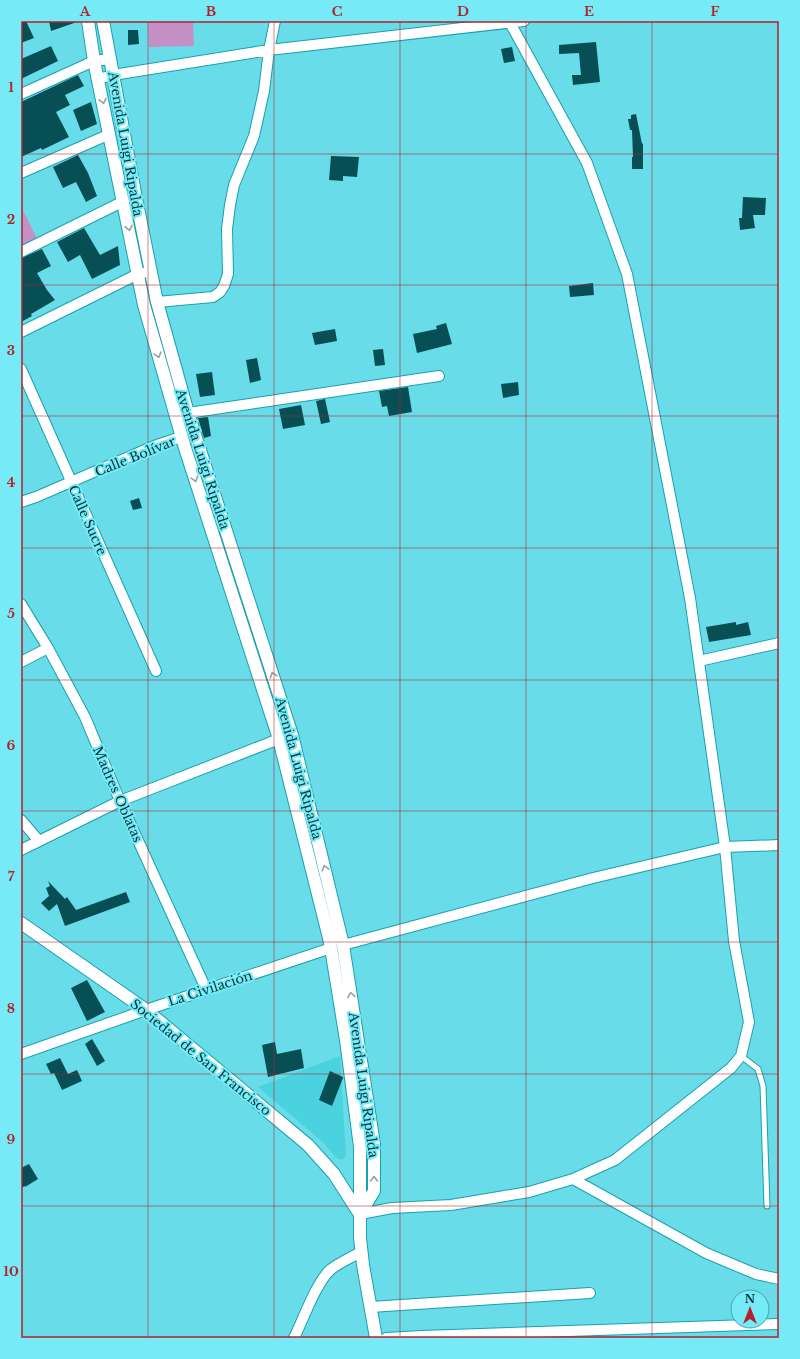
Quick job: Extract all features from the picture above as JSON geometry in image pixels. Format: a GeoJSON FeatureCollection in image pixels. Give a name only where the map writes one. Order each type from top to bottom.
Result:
{"type":"FeatureCollection","features":[{"type":"Feature","properties":{"kind":"street","name":"Avenida Luigi Ripalda"},"geometry":{"type":"LineString","coordinates":[[88,21],[94,61],[124,201],[144,305],[175,416],[279,738],[331,948],[346,1040],[360,1147],[360,1214]]}},
{"type":"Feature","properties":{"kind":"street","name":"Avenida Luigi Ripalda"},"geometry":{"type":"LineString","coordinates":[[104,21],[157,302],[188,413],[292,735],[343,945],[374,1144],[374,1191],[360,1214]]}},
{"type":"Feature","properties":{"kind":"street"},"geometry":{"type":"LineString","coordinates":[[157,302],[213,296],[220,292],[224,286],[228,274],[227,229],[230,205],[234,185],[254,136],[264,91],[269,50],[275,21]]}},
{"type":"Feature","properties":{"kind":"street"},"geometry":{"type":"LineString","coordinates":[[98,79],[113,75],[269,50],[524,21]]}},
{"type":"Feature","properties":{"kind":"street"},"geometry":{"type":"LineString","coordinates":[[376,1338],[362,1252],[360,1214],[392,1208],[451,1205],[529,1192],[573,1179],[616,1160],[731,1068],[741,1056],[749,1022],[734,941],[725,847],[690,598],[627,274],[587,163],[509,22]]}},
{"type":"Feature","properties":{"kind":"street"},"geometry":{"type":"LineString","coordinates":[[21,94],[94,61],[110,59]]}},
{"type":"Feature","properties":{"kind":"street"},"geometry":{"type":"LineString","coordinates":[[21,173],[110,134]]}},
{"type":"Feature","properties":{"kind":"street"},"geometry":{"type":"LineString","coordinates":[[21,252],[124,201]]}},
{"type":"Feature","properties":{"kind":"street"},"geometry":{"type":"LineString","coordinates":[[21,332],[138,274],[150,271]]}},
{"type":"Feature","properties":{"kind":"street","name":"Calle Sucre"},"geometry":{"type":"LineString","coordinates":[[21,369],[156,671]]}},
{"type":"Feature","properties":{"kind":"street"},"geometry":{"type":"LineString","coordinates":[[175,416],[439,376]]}},
{"type":"Feature","properties":{"kind":"street","name":"Calle Bolívar"},"geometry":{"type":"LineString","coordinates":[[21,502],[154,446],[182,437]]}},
{"type":"Feature","properties":{"kind":"street","name":"Madres Oblatas"},"geometry":{"type":"LineString","coordinates":[[21,604],[48,648],[85,717],[120,802],[206,989]]}},
{"type":"Feature","properties":{"kind":"street"},"geometry":{"type":"LineString","coordinates":[[699,661],[779,643]]}},
{"type":"Feature","properties":{"kind":"street"},"geometry":{"type":"LineString","coordinates":[[21,662],[48,648]]}},
{"type":"Feature","properties":{"kind":"street"},"geometry":{"type":"LineString","coordinates":[[21,850],[120,802],[279,738],[292,735]]}},
{"type":"Feature","properties":{"kind":"street"},"geometry":{"type":"LineString","coordinates":[[21,820],[39,841]]}},
{"type":"Feature","properties":{"kind":"street"},"geometry":{"type":"LineString","coordinates":[[343,945],[592,878],[725,847],[779,845]]}},
{"type":"Feature","properties":{"kind":"street","name":"Sociedad de San Francisco"},"geometry":{"type":"LineString","coordinates":[[21,923],[146,1010],[308,1145],[334,1174],[360,1214]]}},
{"type":"Feature","properties":{"kind":"street","name":"La Civilación"},"geometry":{"type":"LineString","coordinates":[[21,1054],[206,989],[331,948]]}},
{"type":"Feature","properties":{"kind":"street"},"geometry":{"type":"LineString","coordinates":[[573,1179],[706,1253],[756,1274],[779,1279]]}},
{"type":"Feature","properties":{"kind":"street"},"geometry":{"type":"LineString","coordinates":[[294,1338],[319,1286],[329,1271],[340,1263],[362,1252]]}},
{"type":"Feature","properties":{"kind":"street"},"geometry":{"type":"LineString","coordinates":[[370,1307],[590,1293]]}},
{"type":"Feature","properties":{"kind":"street"},"geometry":{"type":"LineString","coordinates":[[386,1338],[779,1324]]}},
{"type":"Feature","properties":{"kind":"lane"},"geometry":{"type":"LineString","coordinates":[[741,1056],[758,1069],[763,1086],[767,1206]]}},
{"type":"Feature","properties":{"kind":"shaded area"},"geometry":{"type":"Polygon","coordinates":[[[148,21],[193,21],[194,46],[149,47],[148,21]]]}},
{"type":"Feature","properties":{"kind":"shaded area"},"geometry":{"type":"Polygon","coordinates":[[[21,206],[38,241],[21,249],[21,206]]]}},
{"type":"Feature","properties":{"kind":"shaded area"},"geometry":{"type":"Polygon","coordinates":[[[340,1056],[346,1156],[342,1160],[336,1158],[325,1144],[258,1087],[340,1056]]]}},
{"type":"Feature","properties":{"kind":"building"},"geometry":{"type":"Polygon","coordinates":[[[21,21],[26,21],[34,38],[21,43],[21,21]]]}},
{"type":"Feature","properties":{"kind":"building"},"geometry":{"type":"Polygon","coordinates":[[[49,21],[77,21],[77,22],[51,31],[49,21]]]}},
{"type":"Feature","properties":{"kind":"building"},"geometry":{"type":"Polygon","coordinates":[[[128,30],[138,30],[139,44],[128,45],[128,30]]]}},
{"type":"Feature","properties":{"kind":"building"},"geometry":{"type":"Polygon","coordinates":[[[596,42],[600,82],[573,85],[572,75],[581,75],[579,53],[559,54],[559,45],[596,42]]]}},
{"type":"Feature","properties":{"kind":"building"},"geometry":{"type":"Polygon","coordinates":[[[51,46],[58,61],[21,79],[21,59],[51,46]]]}},
{"type":"Feature","properties":{"kind":"building"},"geometry":{"type":"Polygon","coordinates":[[[512,47],[515,61],[504,63],[501,49],[512,47]]]}},
{"type":"Feature","properties":{"kind":"building"},"geometry":{"type":"Polygon","coordinates":[[[78,75],[84,86],[65,95],[70,105],[56,112],[69,137],[42,150],[41,148],[21,157],[21,102],[78,75]]]}},
{"type":"Feature","properties":{"kind":"building"},"geometry":{"type":"Polygon","coordinates":[[[91,102],[97,124],[81,131],[73,110],[91,102]]]}},
{"type":"Feature","properties":{"kind":"building"},"geometry":{"type":"Polygon","coordinates":[[[636,114],[642,144],[643,143],[643,169],[632,169],[632,130],[630,130],[628,119],[631,119],[631,115],[636,114]]]}},
{"type":"Feature","properties":{"kind":"building"},"geometry":{"type":"Polygon","coordinates":[[[78,155],[88,173],[97,196],[86,202],[76,182],[63,188],[53,167],[78,155]]]}},
{"type":"Feature","properties":{"kind":"building"},"geometry":{"type":"Polygon","coordinates":[[[331,156],[359,157],[357,177],[343,176],[343,181],[329,180],[331,156]]]}},
{"type":"Feature","properties":{"kind":"building"},"geometry":{"type":"Polygon","coordinates":[[[743,197],[766,198],[765,215],[753,215],[755,228],[740,230],[739,218],[742,218],[743,197]]]}},
{"type":"Feature","properties":{"kind":"building"},"geometry":{"type":"Polygon","coordinates":[[[84,228],[100,255],[118,246],[120,265],[92,279],[80,255],[68,262],[57,242],[84,228]]]}},
{"type":"Feature","properties":{"kind":"building"},"geometry":{"type":"Polygon","coordinates":[[[42,249],[51,266],[37,273],[55,300],[31,314],[32,316],[21,322],[21,258],[42,249]]]}},
{"type":"Feature","properties":{"kind":"building"},"geometry":{"type":"Polygon","coordinates":[[[593,283],[594,295],[570,297],[569,286],[593,283]]]}},
{"type":"Feature","properties":{"kind":"building"},"geometry":{"type":"Polygon","coordinates":[[[446,323],[452,344],[417,353],[413,334],[437,329],[436,326],[446,323]]]}},
{"type":"Feature","properties":{"kind":"building"},"geometry":{"type":"Polygon","coordinates":[[[335,329],[337,341],[315,345],[312,333],[335,329]]]}},
{"type":"Feature","properties":{"kind":"building"},"geometry":{"type":"Polygon","coordinates":[[[383,349],[385,365],[375,366],[373,350],[383,349]]]}},
{"type":"Feature","properties":{"kind":"building"},"geometry":{"type":"Polygon","coordinates":[[[257,358],[261,380],[250,383],[246,360],[257,358]]]}},
{"type":"Feature","properties":{"kind":"building"},"geometry":{"type":"Polygon","coordinates":[[[212,372],[215,395],[200,397],[196,374],[212,372]]]}},
{"type":"Feature","properties":{"kind":"building"},"geometry":{"type":"Polygon","coordinates":[[[518,382],[519,395],[503,398],[501,384],[518,382]]]}},
{"type":"Feature","properties":{"kind":"building"},"geometry":{"type":"Polygon","coordinates":[[[408,387],[412,412],[389,416],[387,406],[382,407],[379,391],[408,387]]]}},
{"type":"Feature","properties":{"kind":"building"},"geometry":{"type":"Polygon","coordinates":[[[325,399],[330,422],[321,424],[316,401],[325,399]]]}},
{"type":"Feature","properties":{"kind":"building"},"geometry":{"type":"Polygon","coordinates":[[[301,405],[305,425],[283,429],[279,409],[301,405]]]}},
{"type":"Feature","properties":{"kind":"building"},"geometry":{"type":"Polygon","coordinates":[[[208,417],[211,436],[204,438],[198,418],[208,417]]]}},
{"type":"Feature","properties":{"kind":"building"},"geometry":{"type":"Polygon","coordinates":[[[139,498],[142,508],[133,510],[130,501],[139,498]]]}},
{"type":"Feature","properties":{"kind":"building"},"geometry":{"type":"Polygon","coordinates":[[[736,622],[736,625],[748,622],[751,635],[709,642],[706,627],[736,622]]]}},
{"type":"Feature","properties":{"kind":"building"},"geometry":{"type":"Polygon","coordinates":[[[48,881],[65,899],[67,897],[76,910],[126,892],[130,902],[65,926],[57,904],[49,911],[41,903],[49,896],[46,888],[50,886],[48,881]]]}},
{"type":"Feature","properties":{"kind":"building"},"geometry":{"type":"Polygon","coordinates":[[[87,980],[105,1012],[87,1021],[71,988],[87,980]]]}},
{"type":"Feature","properties":{"kind":"building"},"geometry":{"type":"Polygon","coordinates":[[[92,1039],[105,1061],[97,1066],[85,1044],[92,1039]]]}},
{"type":"Feature","properties":{"kind":"building"},"geometry":{"type":"Polygon","coordinates":[[[275,1042],[277,1054],[301,1049],[304,1068],[268,1077],[262,1045],[275,1042]]]}},
{"type":"Feature","properties":{"kind":"building"},"geometry":{"type":"Polygon","coordinates":[[[60,1058],[68,1074],[77,1070],[82,1081],[62,1090],[54,1073],[51,1074],[46,1064],[60,1058]]]}},
{"type":"Feature","properties":{"kind":"building"},"geometry":{"type":"Polygon","coordinates":[[[330,1071],[343,1077],[332,1106],[319,1100],[330,1071]]]}},
{"type":"Feature","properties":{"kind":"building"},"geometry":{"type":"Polygon","coordinates":[[[29,1164],[38,1179],[21,1188],[21,1168],[29,1164]]]}}]}
